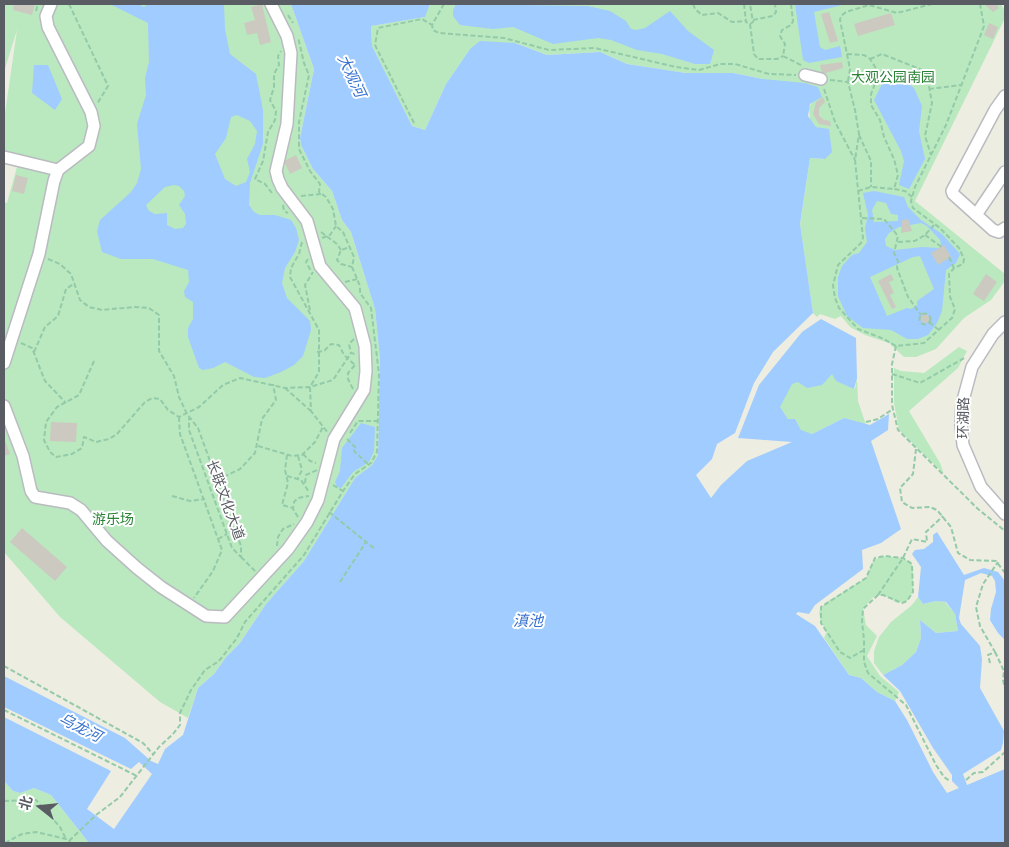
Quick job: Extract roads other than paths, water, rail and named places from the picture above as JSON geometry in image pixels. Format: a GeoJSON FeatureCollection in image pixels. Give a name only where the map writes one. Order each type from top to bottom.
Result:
{"type":"FeatureCollection","features":[{"type":"Feature","properties":{"kind":"street"},"geometry":{"type":"LineString","coordinates":[[4,363],[39,254],[58,170],[89,146],[94,126],[91,112],[48,27],[46,16],[51,4]]}},
{"type":"Feature","properties":{"kind":"street"},"geometry":{"type":"LineString","coordinates":[[4,406],[24,456],[31,491],[36,497],[70,503],[81,510],[107,541],[137,568],[161,587],[206,616],[224,617],[262,579],[288,549],[307,522],[314,498],[329,477],[338,440],[364,390],[366,371],[365,346],[355,308],[320,266],[320,239],[315,227],[282,188],[276,171],[287,124],[290,54],[287,36],[271,4]]}},
{"type":"Feature","properties":{"kind":"street"},"geometry":{"type":"LineString","coordinates":[[805,75],[821,79]]}},
{"type":"Feature","properties":{"kind":"street"},"geometry":{"type":"LineString","coordinates":[[1005,96],[995,110],[952,191],[952,194],[993,230],[999,232],[1005,228]]}},
{"type":"Feature","properties":{"kind":"street"},"geometry":{"type":"LineString","coordinates":[[4,157],[58,170]]}},
{"type":"Feature","properties":{"kind":"street"},"geometry":{"type":"LineString","coordinates":[[976,215],[1005,172]]}},
{"type":"Feature","properties":{"kind":"street","name":"环湖路"},"geometry":{"type":"LineString","coordinates":[[1005,322],[993,334],[972,367],[962,404],[961,424],[963,445],[980,487],[1005,514]]}},
{"type":"Feature","properties":{"kind":"water"},"geometry":{"type":"Polygon","coordinates":[[[110,4],[138,4],[144,7],[148,4],[224,4],[225,29],[230,54],[256,74],[263,110],[263,144],[250,183],[249,205],[254,212],[260,215],[275,215],[291,220],[296,228],[299,240],[295,252],[285,268],[282,283],[287,298],[310,321],[311,330],[303,356],[294,365],[265,378],[254,377],[225,362],[213,368],[203,370],[199,368],[188,337],[188,328],[193,319],[193,302],[185,297],[184,291],[189,282],[188,270],[153,259],[121,259],[102,252],[97,231],[100,220],[131,192],[137,183],[141,169],[137,124],[146,95],[145,78],[149,62],[148,23],[110,4]],[[237,115],[231,117],[226,138],[215,154],[225,179],[236,186],[246,182],[250,172],[247,159],[255,144],[257,131],[250,121],[237,115]],[[179,186],[165,187],[146,205],[149,211],[155,214],[167,213],[167,225],[175,229],[183,228],[186,224],[185,214],[179,205],[185,196],[184,191],[179,186]]]}},
{"type":"Feature","properties":{"kind":"water","name":"滇池"},"geometry":{"type":"Polygon","coordinates":[[[291,4],[430,4],[425,17],[371,26],[372,46],[412,126],[425,130],[446,84],[470,49],[480,41],[515,43],[547,55],[600,52],[627,64],[686,73],[733,73],[763,79],[805,83],[818,87],[822,97],[810,104],[808,116],[816,127],[829,129],[832,152],[825,159],[810,158],[800,224],[813,313],[773,352],[754,383],[735,433],[717,444],[712,459],[696,475],[711,498],[721,485],[747,461],[792,442],[738,438],[759,385],[802,332],[821,319],[856,338],[857,378],[854,389],[836,381],[832,374],[822,385],[807,388],[798,382],[792,384],[780,407],[788,419],[795,419],[801,430],[812,434],[844,418],[870,425],[889,414],[888,430],[871,441],[901,529],[881,543],[862,550],[863,569],[815,605],[809,614],[798,612],[796,614],[815,626],[849,675],[861,678],[877,692],[895,701],[907,720],[933,772],[947,793],[959,788],[952,781],[952,775],[933,748],[900,691],[883,675],[902,665],[916,652],[921,638],[920,620],[936,633],[958,631],[955,614],[946,602],[936,601],[923,604],[918,597],[921,567],[912,554],[915,550],[924,549],[933,542],[933,535],[937,532],[964,575],[984,568],[998,572],[1005,581],[1005,640],[990,620],[996,592],[995,581],[992,576],[981,573],[965,580],[959,618],[961,624],[980,646],[982,659],[980,688],[1004,731],[1003,743],[1001,750],[963,774],[967,785],[1005,769],[1005,843],[89,843],[51,795],[34,788],[20,793],[13,791],[4,781],[4,717],[111,771],[87,809],[114,829],[152,774],[139,762],[131,769],[4,707],[4,676],[125,738],[151,761],[158,764],[165,749],[183,735],[198,688],[214,674],[226,657],[240,643],[266,604],[304,561],[355,478],[372,465],[378,455],[380,359],[375,309],[351,232],[342,220],[332,191],[313,169],[301,145],[300,138],[314,69],[291,4]]]}},
{"type":"Feature","properties":{"kind":"water"},"geometry":{"type":"Polygon","coordinates":[[[456,4],[588,6],[610,11],[626,21],[631,29],[636,30],[645,28],[670,11],[688,31],[714,50],[710,64],[695,64],[598,38],[553,44],[513,27],[493,29],[460,25],[453,16],[456,4]]]}},
{"type":"Feature","properties":{"kind":"water"},"geometry":{"type":"Polygon","coordinates":[[[795,4],[846,4],[814,12],[820,47],[825,50],[840,46],[842,57],[809,63],[803,60],[795,4]]]}},
{"type":"Feature","properties":{"kind":"water"},"geometry":{"type":"Polygon","coordinates":[[[34,65],[48,65],[62,99],[55,110],[32,93],[34,65]]]}},
{"type":"Feature","properties":{"kind":"water"},"geometry":{"type":"Polygon","coordinates":[[[883,71],[892,73],[914,88],[922,106],[919,131],[925,159],[909,189],[899,185],[904,161],[901,151],[874,100],[883,82],[883,71]]]}},
{"type":"Feature","properties":{"kind":"water"},"geometry":{"type":"Polygon","coordinates":[[[874,191],[904,197],[908,207],[921,220],[942,234],[960,254],[956,263],[946,270],[942,311],[937,323],[928,335],[918,339],[907,339],[891,330],[863,328],[847,316],[838,296],[838,277],[842,266],[852,255],[859,253],[867,242],[865,228],[868,215],[863,193],[874,191]],[[877,201],[872,210],[874,222],[898,221],[898,215],[891,214],[886,203],[877,201]],[[921,223],[899,227],[889,233],[885,239],[886,246],[895,250],[922,247],[939,248],[941,245],[940,240],[927,226],[921,223]],[[920,256],[913,257],[870,277],[887,316],[907,308],[911,309],[917,305],[917,301],[934,289],[920,256]]]}},
{"type":"Feature","properties":{"kind":"water"},"geometry":{"type":"Polygon","coordinates":[[[361,423],[375,427],[374,451],[369,462],[353,472],[341,488],[337,487],[335,482],[340,471],[342,448],[361,423]]]}},
{"type":"Feature","properties":{"kind":"water label","name":"大观河"},"geometry":{"type":"Point","coordinates":[351,76]}},
{"type":"Feature","properties":{"kind":"water label","name":"乌龙河"},"geometry":{"type":"Point","coordinates":[80,728]}},
{"type":"Feature","properties":{"kind":"park label","name":"大观公园南园"},"geometry":{"type":"Point","coordinates":[893,78]}},
{"type":"Feature","properties":{"kind":"park label","name":"游乐场"},"geometry":{"type":"Point","coordinates":[113,520]}}]}
